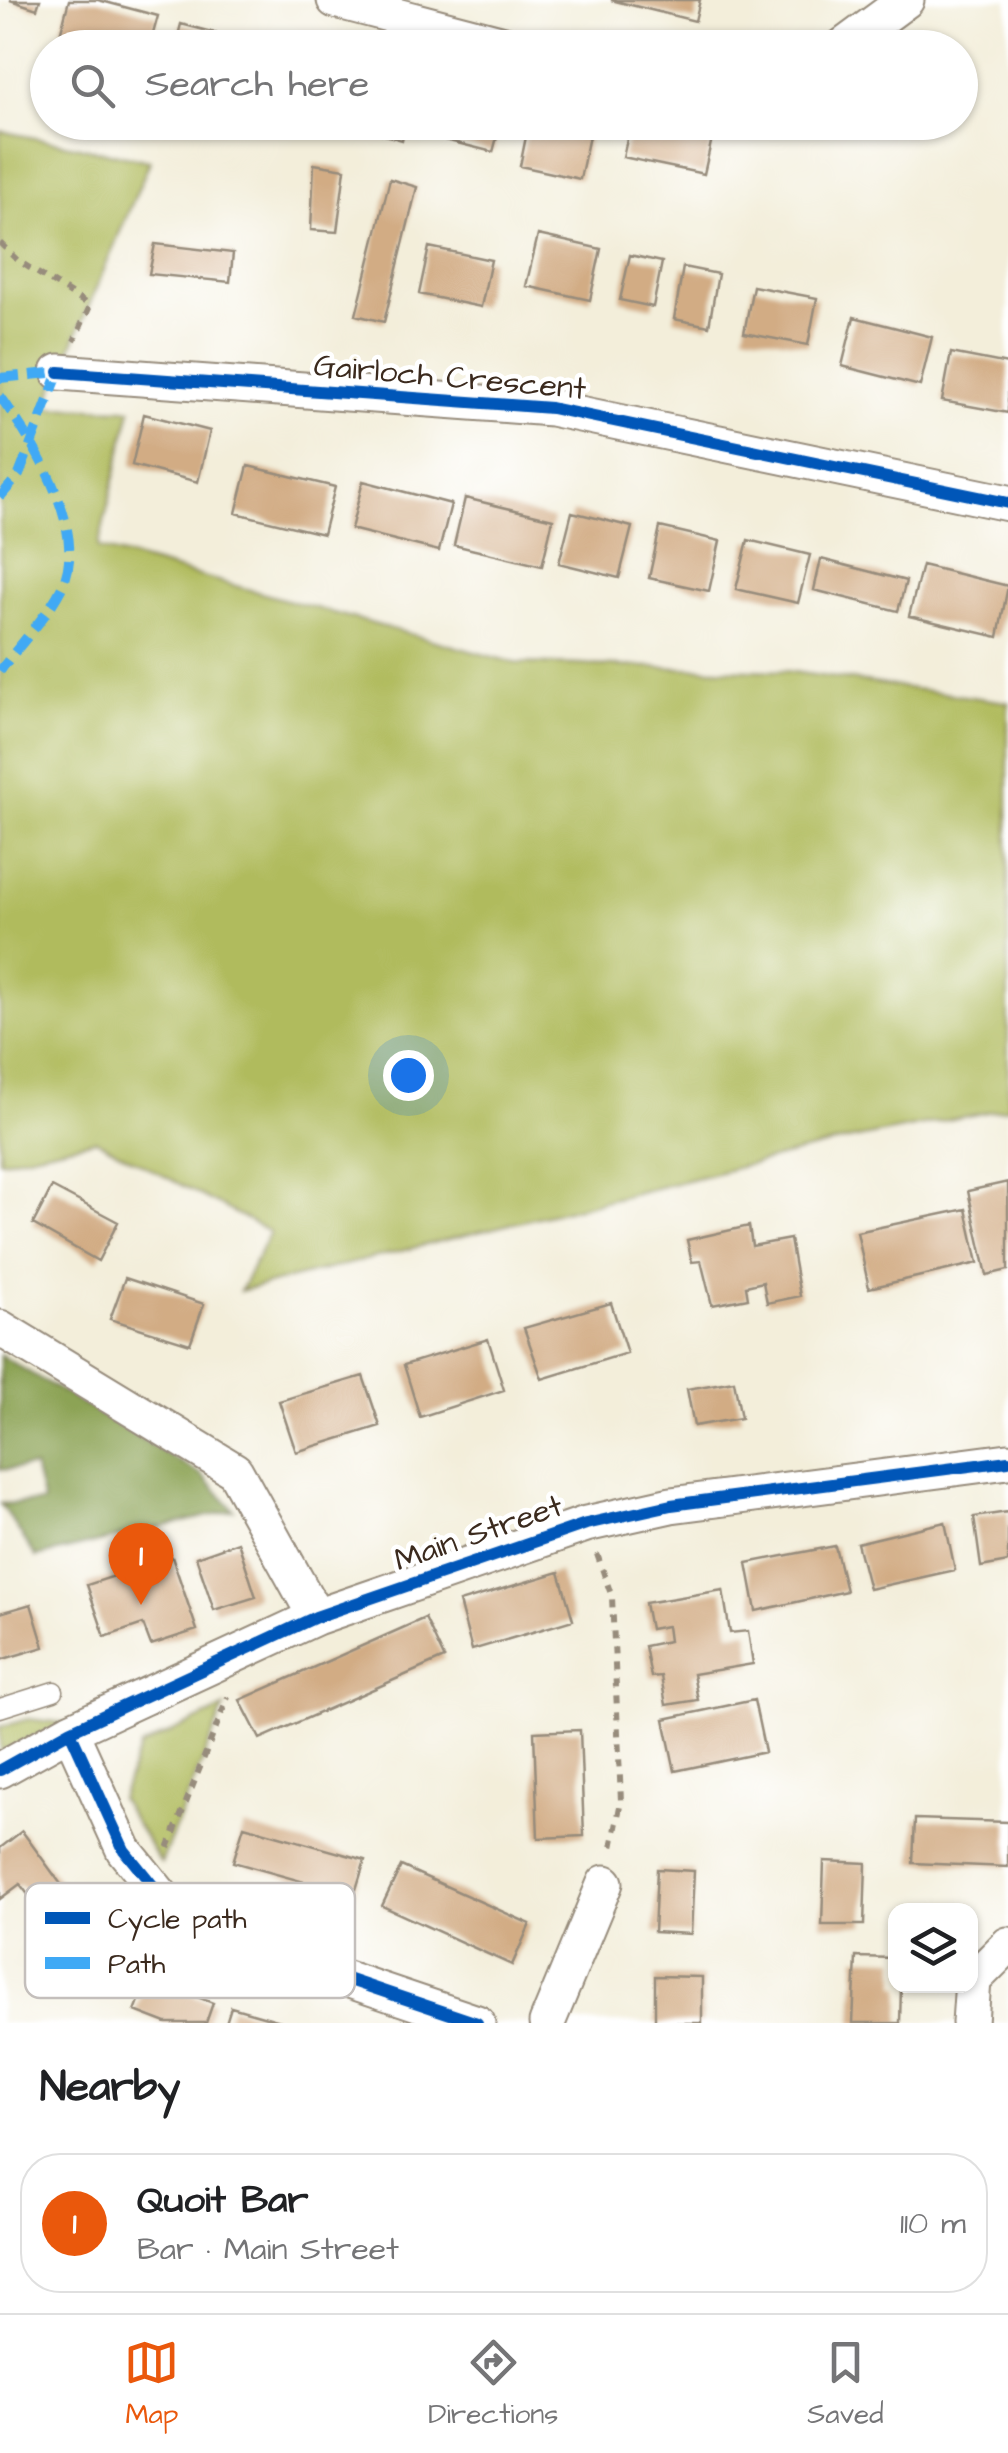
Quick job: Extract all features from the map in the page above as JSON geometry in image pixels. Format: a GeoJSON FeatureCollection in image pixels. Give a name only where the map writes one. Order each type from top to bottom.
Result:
{"type":"FeatureCollection","features":[{"type":"Feature","properties":{"kind":"street"},"geometry":{"type":"LineString","coordinates":[[334,0],[450,30]]}},
{"type":"Feature","properties":{"kind":"street"},"geometry":{"type":"LineString","coordinates":[[865,30],[906,0]]}},
{"type":"Feature","properties":{"kind":"street","name":"Gairloch Crescent"},"geometry":{"type":"LineString","coordinates":[[59,372],[551,408],[1008,502]]}},
{"type":"Feature","properties":{"kind":"street"},"geometry":{"type":"LineString","coordinates":[[0,1328],[235,1470],[316,1617]]}},
{"type":"Feature","properties":{"kind":"street","name":"Main Street"},"geometry":{"type":"LineString","coordinates":[[0,1770],[70,1731],[316,1617],[586,1524],[671,1505],[1008,1461]]}},
{"type":"Feature","properties":{"kind":"street"},"geometry":{"type":"LineString","coordinates":[[70,1731],[124,1850],[151,1883]]}},
{"type":"Feature","properties":{"kind":"street"},"geometry":{"type":"LineString","coordinates":[[547,2023],[605,1884]]}},
{"type":"Feature","properties":{"kind":"street"},"geometry":{"type":"LineString","coordinates":[[970,2023],[973,1980],[1008,1945]]}},
{"type":"Feature","properties":{"kind":"street"},"geometry":{"type":"LineString","coordinates":[[355,1982],[476,2023]]}},
{"type":"Feature","properties":{"kind":"lane"},"geometry":{"type":"LineString","coordinates":[[0,1708],[54,1691]]}},
{"type":"Feature","properties":{"kind":"path"},"geometry":{"type":"LineString","coordinates":[[0,243],[16,260],[90,306],[59,372]]}},
{"type":"Feature","properties":{"kind":"path"},"geometry":{"type":"LineString","coordinates":[[586,1524],[612,1598],[621,1801],[605,1884]]}},
{"type":"Feature","properties":{"kind":"path"},"geometry":{"type":"LineString","coordinates":[[154,1883],[247,1649]]}},
{"type":"Feature","properties":{"kind":"green space"},"geometry":{"type":"Polygon","coordinates":[[[0,131],[150,161],[46,407],[131,409],[98,548],[515,663],[786,671],[1008,702],[1008,1108],[853,1139],[240,1291],[270,1232],[96,1140],[0,1161],[0,131]]]}},
{"type":"Feature","properties":{"kind":"green space"},"geometry":{"type":"Polygon","coordinates":[[[0,1355],[202,1475],[234,1510],[36,1557],[1,1504],[43,1502],[34,1467],[0,1470],[0,1355]]]}},
{"type":"Feature","properties":{"kind":"green space"},"geometry":{"type":"Polygon","coordinates":[[[224,1708],[161,1863],[120,1799],[140,1747],[224,1708]]]}},
{"type":"Feature","properties":{"kind":"green space"},"geometry":{"type":"Polygon","coordinates":[[[28,1719],[65,1723],[0,1752],[0,1727],[28,1719]]]}},
{"type":"Feature","properties":{"kind":"building"},"geometry":{"type":"Polygon","coordinates":[[[10,0],[40,0],[37,9],[10,0]]]}},
{"type":"Feature","properties":{"kind":"building"},"geometry":{"type":"Polygon","coordinates":[[[69,0],[98,0],[158,16],[154,30],[61,30],[69,0]]]}},
{"type":"Feature","properties":{"kind":"building"},"geometry":{"type":"Polygon","coordinates":[[[611,0],[700,0],[695,21],[611,0]]]}},
{"type":"Feature","properties":{"kind":"building"},"geometry":{"type":"Polygon","coordinates":[[[181,24],[204,30],[180,30],[181,24]]]}},
{"type":"Feature","properties":{"kind":"building"},"geometry":{"type":"Polygon","coordinates":[[[445,140],[496,140],[493,152],[445,140]]]}},
{"type":"Feature","properties":{"kind":"building"},"geometry":{"type":"Polygon","coordinates":[[[525,140],[588,140],[580,179],[520,166],[525,140]]]}},
{"type":"Feature","properties":{"kind":"building"},"geometry":{"type":"Polygon","coordinates":[[[627,140],[712,140],[704,174],[623,157],[627,140]]]}},
{"type":"Feature","properties":{"kind":"building"},"geometry":{"type":"Polygon","coordinates":[[[314,164],[345,169],[337,232],[311,230],[314,164]]]}},
{"type":"Feature","properties":{"kind":"building"},"geometry":{"type":"Polygon","coordinates":[[[390,179],[417,187],[384,322],[356,315],[390,179]]]}},
{"type":"Feature","properties":{"kind":"building"},"geometry":{"type":"Polygon","coordinates":[[[538,235],[601,249],[590,300],[526,286],[538,235]]]}},
{"type":"Feature","properties":{"kind":"building"},"geometry":{"type":"Polygon","coordinates":[[[155,244],[233,253],[230,282],[149,274],[155,244]]]}},
{"type":"Feature","properties":{"kind":"building"},"geometry":{"type":"Polygon","coordinates":[[[429,247],[491,260],[481,307],[419,294],[429,247]]]}},
{"type":"Feature","properties":{"kind":"building"},"geometry":{"type":"Polygon","coordinates":[[[630,255],[662,262],[653,307],[620,300],[630,255]]]}},
{"type":"Feature","properties":{"kind":"building"},"geometry":{"type":"Polygon","coordinates":[[[683,267],[718,274],[709,326],[674,319],[683,267]]]}},
{"type":"Feature","properties":{"kind":"building"},"geometry":{"type":"Polygon","coordinates":[[[753,286],[817,298],[808,345],[744,333],[753,286]]]}},
{"type":"Feature","properties":{"kind":"building"},"geometry":{"type":"Polygon","coordinates":[[[854,317],[932,337],[920,386],[842,366],[854,317]]]}},
{"type":"Feature","properties":{"kind":"building"},"geometry":{"type":"Polygon","coordinates":[[[951,353],[1008,364],[1008,413],[942,401],[951,353]]]}},
{"type":"Feature","properties":{"kind":"building"},"geometry":{"type":"Polygon","coordinates":[[[144,414],[210,431],[198,482],[132,465],[144,414]]]}},
{"type":"Feature","properties":{"kind":"building"},"geometry":{"type":"Polygon","coordinates":[[[248,466],[335,487],[323,534],[236,513],[248,466]]]}},
{"type":"Feature","properties":{"kind":"building"},"geometry":{"type":"Polygon","coordinates":[[[363,481],[451,504],[439,551],[351,529],[363,481]]]}},
{"type":"Feature","properties":{"kind":"building"},"geometry":{"type":"Polygon","coordinates":[[[465,498],[553,519],[542,566],[454,545],[465,498]]]}},
{"type":"Feature","properties":{"kind":"building"},"geometry":{"type":"Polygon","coordinates":[[[572,512],[632,527],[619,578],[559,563],[572,512]]]}},
{"type":"Feature","properties":{"kind":"building"},"geometry":{"type":"Polygon","coordinates":[[[660,527],[720,541],[709,591],[649,578],[660,527]]]}},
{"type":"Feature","properties":{"kind":"building"},"geometry":{"type":"Polygon","coordinates":[[[748,540],[810,555],[798,603],[736,589],[748,540]]]}},
{"type":"Feature","properties":{"kind":"building"},"geometry":{"type":"Polygon","coordinates":[[[821,559],[906,581],[898,611],[814,590],[821,559]]]}},
{"type":"Feature","properties":{"kind":"building"},"geometry":{"type":"Polygon","coordinates":[[[922,565],[1008,586],[998,637],[909,616],[922,565]]]}},
{"type":"Feature","properties":{"kind":"building"},"geometry":{"type":"Polygon","coordinates":[[[1008,1182],[1008,1270],[987,1275],[968,1191],[1008,1182]]]}},
{"type":"Feature","properties":{"kind":"building"},"geometry":{"type":"Polygon","coordinates":[[[52,1187],[118,1222],[98,1261],[33,1224],[52,1187]]]}},
{"type":"Feature","properties":{"kind":"building"},"geometry":{"type":"Polygon","coordinates":[[[966,1209],[978,1263],[869,1288],[857,1232],[966,1209]]]}},
{"type":"Feature","properties":{"kind":"building"},"geometry":{"type":"Polygon","coordinates":[[[749,1226],[752,1246],[790,1239],[800,1296],[767,1303],[763,1282],[746,1286],[748,1298],[712,1305],[701,1261],[692,1262],[687,1240],[749,1226]]]}},
{"type":"Feature","properties":{"kind":"building"},"geometry":{"type":"Polygon","coordinates":[[[125,1278],[204,1304],[190,1344],[110,1319],[125,1278]]]}},
{"type":"Feature","properties":{"kind":"building"},"geometry":{"type":"Polygon","coordinates":[[[611,1303],[627,1353],[542,1379],[524,1328],[611,1303]]]}},
{"type":"Feature","properties":{"kind":"building"},"geometry":{"type":"Polygon","coordinates":[[[488,1339],[504,1390],[420,1417],[404,1365],[488,1339]]]}},
{"type":"Feature","properties":{"kind":"building"},"geometry":{"type":"Polygon","coordinates":[[[363,1376],[380,1426],[296,1452],[279,1401],[363,1376]]]}},
{"type":"Feature","properties":{"kind":"building"},"geometry":{"type":"Polygon","coordinates":[[[734,1381],[741,1418],[694,1426],[687,1389],[734,1381]]]}},
{"type":"Feature","properties":{"kind":"building"},"geometry":{"type":"Polygon","coordinates":[[[1008,1512],[1008,1562],[981,1567],[974,1517],[1008,1512]]]}},
{"type":"Feature","properties":{"kind":"building"},"geometry":{"type":"Polygon","coordinates":[[[945,1522],[955,1570],[869,1589],[857,1543],[945,1522]]]}},
{"type":"Feature","properties":{"kind":"building"},"geometry":{"type":"Polygon","coordinates":[[[238,1542],[256,1597],[214,1610],[196,1557],[238,1542]]]}},
{"type":"Feature","properties":{"kind":"building"},"geometry":{"type":"Polygon","coordinates":[[[835,1546],[846,1591],[756,1611],[747,1563],[835,1546]]]}},
{"type":"Feature","properties":{"kind":"building"},"geometry":{"type":"Polygon","coordinates":[[[172,1557],[197,1630],[151,1645],[143,1624],[105,1637],[87,1585],[172,1557]]]}},
{"type":"Feature","properties":{"kind":"building"},"geometry":{"type":"Polygon","coordinates":[[[559,1572],[573,1620],[472,1650],[459,1602],[559,1572]]]}},
{"type":"Feature","properties":{"kind":"building"},"geometry":{"type":"Polygon","coordinates":[[[723,1590],[730,1633],[748,1631],[753,1664],[693,1674],[698,1700],[666,1705],[661,1676],[651,1677],[645,1646],[669,1641],[667,1626],[650,1629],[645,1603],[723,1590]]]}},
{"type":"Feature","properties":{"kind":"building"},"geometry":{"type":"Polygon","coordinates":[[[31,1604],[44,1647],[0,1660],[0,1613],[31,1604]]]}},
{"type":"Feature","properties":{"kind":"building"},"geometry":{"type":"Polygon","coordinates":[[[425,1618],[444,1658],[260,1739],[240,1700],[425,1618]]]}},
{"type":"Feature","properties":{"kind":"building"},"geometry":{"type":"Polygon","coordinates":[[[754,1700],[765,1752],[675,1771],[664,1719],[754,1700]]]}},
{"type":"Feature","properties":{"kind":"building"},"geometry":{"type":"Polygon","coordinates":[[[580,1730],[584,1836],[538,1838],[534,1732],[580,1730]]]}},
{"type":"Feature","properties":{"kind":"building"},"geometry":{"type":"Polygon","coordinates":[[[915,1819],[1008,1822],[1008,1867],[913,1863],[915,1819]]]}},
{"type":"Feature","properties":{"kind":"building"},"geometry":{"type":"Polygon","coordinates":[[[244,1826],[365,1860],[355,1893],[355,1883],[308,1883],[233,1862],[244,1826]]]}},
{"type":"Feature","properties":{"kind":"building"},"geometry":{"type":"Polygon","coordinates":[[[22,1831],[60,1883],[25,1883],[25,1891],[20,1884],[0,1899],[0,1848],[22,1831]]]}},
{"type":"Feature","properties":{"kind":"building"},"geometry":{"type":"Polygon","coordinates":[[[824,1861],[866,1863],[864,1925],[822,1925],[824,1861]]]}},
{"type":"Feature","properties":{"kind":"building"},"geometry":{"type":"Polygon","coordinates":[[[401,1866],[530,1924],[512,1965],[382,1906],[401,1866]]]}},
{"type":"Feature","properties":{"kind":"building"},"geometry":{"type":"Polygon","coordinates":[[[657,1869],[694,1871],[691,1934],[654,1932],[657,1869]]]}},
{"type":"Feature","properties":{"kind":"building"},"geometry":{"type":"Polygon","coordinates":[[[856,1957],[888,1958],[888,1993],[901,1993],[900,2023],[853,2023],[856,1957]]]}},
{"type":"Feature","properties":{"kind":"building"},"geometry":{"type":"Polygon","coordinates":[[[655,1976],[702,1977],[702,2023],[655,2023],[655,1976]]]}},
{"type":"Feature","properties":{"kind":"building"},"geometry":{"type":"Polygon","coordinates":[[[140,1998],[200,1998],[213,2003],[206,2023],[166,2023],[135,2011],[140,1998]]]}},
{"type":"Feature","properties":{"kind":"building"},"geometry":{"type":"Polygon","coordinates":[[[231,2007],[284,2022],[284,2023],[226,2023],[231,2007]]]}},
{"type":"Feature","properties":{"kind":"marked path"},"geometry":{"type":"LineString","coordinates":[[0,378],[59,372],[19,475],[0,497]]}},
{"type":"Feature","properties":{"kind":"marked path"},"geometry":{"type":"LineString","coordinates":[[0,396],[42,462],[64,515],[69,541],[68,566],[61,589],[0,671]]}},
{"type":"Feature","properties":{"kind":"cycle path"},"geometry":{"type":"LineString","coordinates":[[59,372],[551,408],[1008,503]]}},
{"type":"Feature","properties":{"kind":"cycle path"},"geometry":{"type":"LineString","coordinates":[[0,1770],[70,1731],[316,1617],[586,1524],[671,1505],[1008,1461]]}},
{"type":"Feature","properties":{"kind":"cycle path"},"geometry":{"type":"LineString","coordinates":[[70,1731],[124,1850],[151,1883]]}},
{"type":"Feature","properties":{"kind":"cycle path"},"geometry":{"type":"LineString","coordinates":[[355,1982],[477,2023]]}},
{"type":"Feature","properties":{"kind":"place","name":"Quoit Bar"},"geometry":{"type":"Point","coordinates":[141,1605]}}]}
